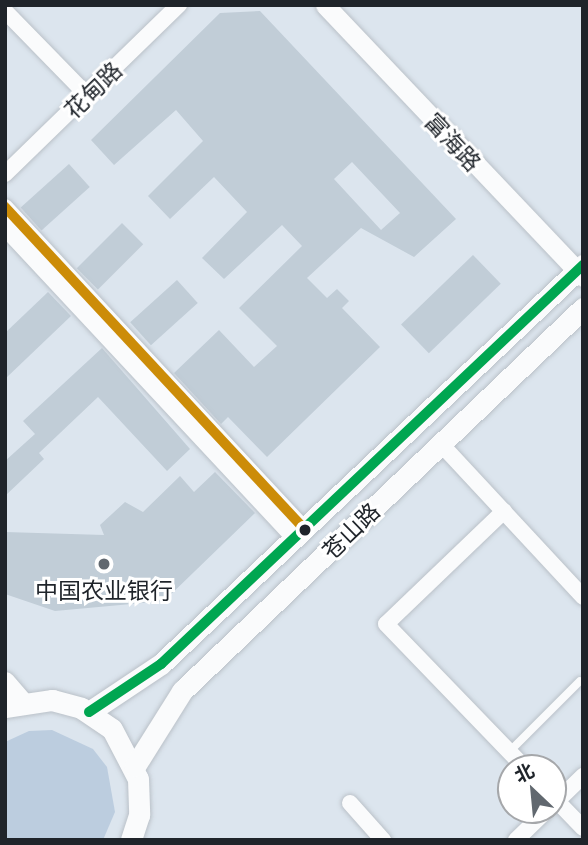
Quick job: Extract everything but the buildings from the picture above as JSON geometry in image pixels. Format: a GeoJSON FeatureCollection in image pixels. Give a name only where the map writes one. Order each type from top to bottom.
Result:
{"type":"FeatureCollection","features":[{"type":"Feature","properties":{"kind":"main road","name":"苍山路"},"geometry":{"type":"LineString","coordinates":[[89,712],[153,671],[581,271]]}},
{"type":"Feature","properties":{"kind":"main road","name":"苍山路"},"geometry":{"type":"LineString","coordinates":[[135,766],[182,691],[583,308]]}},
{"type":"Feature","properties":{"kind":"main road"},"geometry":{"type":"LineString","coordinates":[[14,704],[52,700],[89,712],[112,729],[135,766],[141,797],[135,838]]}},
{"type":"Feature","properties":{"kind":"street","name":"花甸路"},"geometry":{"type":"LineString","coordinates":[[5,174],[179,5]]}},
{"type":"Feature","properties":{"kind":"street","name":"富海路"},"geometry":{"type":"LineString","coordinates":[[325,5],[581,271]]}},
{"type":"Feature","properties":{"kind":"street"},"geometry":{"type":"LineString","coordinates":[[5,11],[87,95]]}},
{"type":"Feature","properties":{"kind":"street"},"geometry":{"type":"LineString","coordinates":[[5,207],[300,535]]}},
{"type":"Feature","properties":{"kind":"street"},"geometry":{"type":"LineString","coordinates":[[5,228],[300,535]]}},
{"type":"Feature","properties":{"kind":"street"},"geometry":{"type":"LineString","coordinates":[[441,443],[583,597]]}},
{"type":"Feature","properties":{"kind":"street"},"geometry":{"type":"LineString","coordinates":[[504,511],[386,624],[509,752]]}},
{"type":"Feature","properties":{"kind":"street"},"geometry":{"type":"LineString","coordinates":[[5,681],[14,704]]}},
{"type":"Feature","properties":{"kind":"street"},"geometry":{"type":"LineString","coordinates":[[567,790],[583,776]]}},
{"type":"Feature","properties":{"kind":"street"},"geometry":{"type":"LineString","coordinates":[[350,803],[383,840]]}},
{"type":"Feature","properties":{"kind":"street"},"geometry":{"type":"LineString","coordinates":[[567,815],[583,828]]}},
{"type":"Feature","properties":{"kind":"street"},"geometry":{"type":"LineString","coordinates":[[516,840],[532,824]]}},
{"type":"Feature","properties":{"kind":"lane"},"geometry":{"type":"LineString","coordinates":[[509,752],[580,681]]}},
{"type":"Feature","properties":{"kind":"shaded area"},"geometry":{"type":"Polygon","coordinates":[[[52,730],[93,749],[107,767],[115,812],[103,840],[5,840],[5,742],[29,731],[52,730]]]}},
{"type":"Feature","properties":{"kind":"transit line"},"geometry":{"type":"LineString","coordinates":[[5,207],[305,530]]}},
{"type":"Feature","properties":{"kind":"transit line"},"geometry":{"type":"LineString","coordinates":[[89,712],[161,664],[583,265]]}},
{"type":"Feature","properties":{"kind":"place","name":"中国农业银行"},"geometry":{"type":"Point","coordinates":[104,564]}}]}
